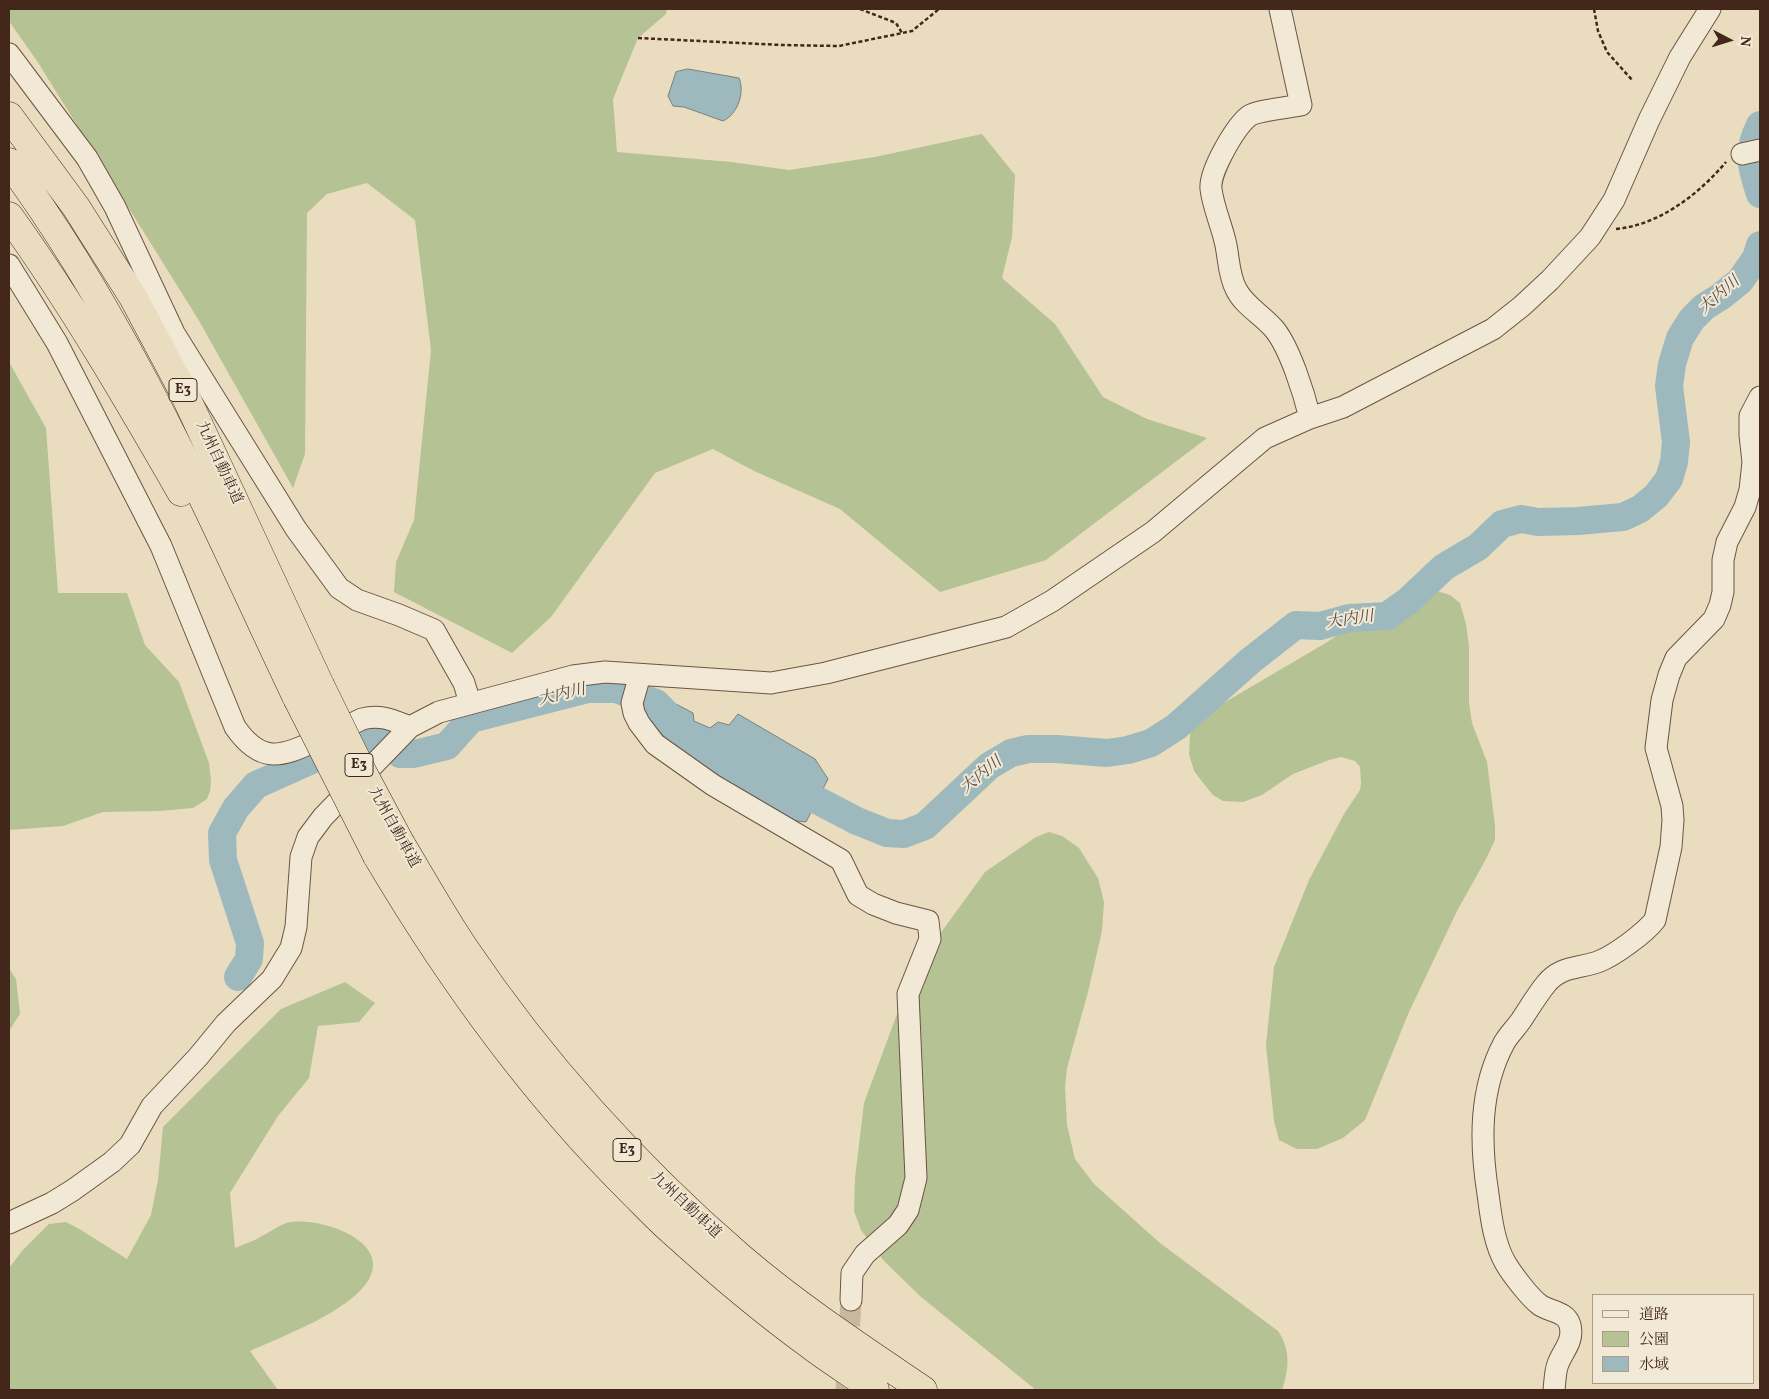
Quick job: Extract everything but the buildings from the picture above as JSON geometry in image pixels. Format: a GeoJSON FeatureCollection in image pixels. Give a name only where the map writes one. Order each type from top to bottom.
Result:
{"type":"FeatureCollection","features":[{"type":"Feature","properties":{"kind":"highway"},"geometry":{"type":"LineString","coordinates":[[9,104],[27,140]]}},
{"type":"Feature","properties":{"kind":"highway","name":"九州自動車道"},"geometry":{"type":"LineString","coordinates":[[9,116],[76,206],[133,297],[184,393],[363,773],[413,917],[475,1009],[511,1057],[556,1111],[604,1164],[671,1231],[810,1346],[875,1390]]}},
{"type":"Feature","properties":{"kind":"highway","name":"九州自動車道"},"geometry":{"type":"LineString","coordinates":[[9,162],[42,207],[98,295],[221,534],[297,698],[389,850],[464,948],[529,1038],[625,1148],[740,1258],[824,1322],[923,1390]]}},
{"type":"Feature","properties":{"kind":"highway"},"geometry":{"type":"LineString","coordinates":[[9,216],[40,259],[89,338],[174,479],[281,664]]}},
{"type":"Feature","properties":{"kind":"street"},"geometry":{"type":"LineString","coordinates":[[1280,9],[1301,104],[1250,115],[1230,142],[1212,175],[1211,188],[1225,242],[1230,274],[1236,289],[1244,300],[1274,328],[1283,341],[1310,418]]}},
{"type":"Feature","properties":{"kind":"street"},"geometry":{"type":"LineString","coordinates":[[9,1223],[52,1203],[112,1162],[130,1145],[152,1106],[198,1057],[226,1023],[272,979],[291,948],[296,927],[301,857],[308,837],[323,817],[410,727],[439,712],[573,676],[605,672],[771,684],[826,673],[1006,627],[1052,601],[1153,532],[1264,438],[1310,418],[1343,407],[1493,329],[1522,306],[1550,280],[1590,237],[1614,200],[1649,120],[1676,66],[1710,9]]}},
{"type":"Feature","properties":{"kind":"street"},"geometry":{"type":"LineString","coordinates":[[9,54],[87,158],[115,207],[174,333],[296,529],[339,588],[357,600],[399,614],[434,630],[464,683],[470,703]]}},
{"type":"Feature","properties":{"kind":"street"},"geometry":{"type":"LineString","coordinates":[[9,264],[57,343],[161,546],[235,727],[241,736],[249,745],[263,752],[285,754],[362,719],[373,716],[388,718],[410,727]]}},
{"type":"Feature","properties":{"kind":"street"},"geometry":{"type":"LineString","coordinates":[[1554,1390],[1557,1365],[1570,1341],[1569,1324],[1563,1316],[1554,1310],[1541,1306],[1533,1299],[1506,1264],[1501,1253],[1490,1214],[1482,1152],[1482,1127],[1487,1088],[1492,1068],[1505,1041],[1551,978],[1566,969],[1600,961],[1648,928],[1655,920],[1671,847],[1673,820],[1672,806],[1656,748],[1662,700],[1676,658],[1714,619],[1720,605],[1723,592],[1723,560],[1727,542],[1745,507],[1750,490],[1753,462],[1750,416],[1760,398]]}},
{"type":"Feature","properties":{"kind":"street"},"geometry":{"type":"LineString","coordinates":[[640,676],[632,703],[639,723],[655,744],[713,785],[841,860],[858,895],[896,913],[928,921],[930,940],[908,994],[916,1178],[908,1210],[898,1224],[865,1254],[852,1273],[851,1300]]}},
{"type":"Feature","properties":{"kind":"path"},"geometry":{"type":"LineString","coordinates":[[860,9],[896,23],[902,33]]}},
{"type":"Feature","properties":{"kind":"path"},"geometry":{"type":"LineString","coordinates":[[638,38],[839,46],[912,31],[939,9]]}},
{"type":"Feature","properties":{"kind":"path"},"geometry":{"type":"LineString","coordinates":[[1594,9],[1598,31],[1606,52],[1633,80]]}},
{"type":"Feature","properties":{"kind":"path"},"geometry":{"type":"LineString","coordinates":[[1593,231],[1630,228],[1653,220],[1682,202],[1712,179],[1726,162],[1751,152]]}},
{"type":"Feature","properties":{"kind":"green space"},"geometry":{"type":"Polygon","coordinates":[[[9,9],[667,9],[666,14],[638,38],[613,99],[617,152],[731,162],[789,170],[875,157],[982,134],[1015,175],[1012,237],[1002,278],[1055,324],[1103,397],[1147,419],[1207,438],[1046,560],[940,592],[840,509],[754,471],[713,449],[655,473],[551,617],[512,653],[394,592],[396,562],[414,520],[431,350],[415,220],[367,183],[327,194],[307,213],[305,454],[293,488],[198,319],[37,61],[9,21],[9,9]]]}},
{"type":"Feature","properties":{"kind":"green space"},"geometry":{"type":"Polygon","coordinates":[[[9,362],[46,428],[58,593],[127,593],[145,645],[179,682],[209,763],[210,791],[207,799],[193,808],[103,812],[63,826],[9,830],[9,362]]]}},
{"type":"Feature","properties":{"kind":"green space"},"geometry":{"type":"Polygon","coordinates":[[[1415,587],[1427,588],[1450,595],[1460,603],[1466,624],[1469,646],[1469,703],[1472,723],[1487,762],[1495,840],[1457,911],[1409,1012],[1365,1120],[1343,1138],[1317,1149],[1297,1149],[1279,1140],[1274,1121],[1266,1045],[1274,967],[1309,880],[1344,814],[1360,790],[1360,767],[1355,761],[1341,757],[1293,774],[1262,795],[1243,802],[1223,801],[1213,795],[1194,771],[1189,754],[1190,734],[1198,718],[1324,644],[1407,590],[1415,587]]]}},
{"type":"Feature","properties":{"kind":"green space"},"geometry":{"type":"Polygon","coordinates":[[[1049,832],[1062,836],[1079,848],[1098,878],[1104,902],[1102,931],[1088,992],[1067,1068],[1065,1087],[1067,1125],[1075,1159],[1094,1184],[1160,1243],[1278,1331],[1285,1345],[1288,1360],[1282,1390],[1036,1390],[921,1297],[884,1261],[861,1230],[854,1211],[855,1178],[864,1103],[913,971],[985,872],[1036,837],[1049,832]]]}},
{"type":"Feature","properties":{"kind":"green space"},"geometry":{"type":"Polygon","coordinates":[[[9,968],[16,979],[20,1014],[9,1031],[9,968]]]}},
{"type":"Feature","properties":{"kind":"green space"},"geometry":{"type":"Polygon","coordinates":[[[345,982],[375,1003],[359,1022],[318,1026],[309,1078],[278,1116],[230,1193],[235,1248],[286,1223],[299,1221],[331,1227],[347,1233],[370,1252],[373,1265],[369,1279],[360,1291],[332,1312],[250,1351],[278,1390],[9,1390],[9,1268],[22,1251],[49,1224],[66,1222],[127,1259],[151,1215],[158,1180],[163,1127],[281,1009],[345,982]]]}},
{"type":"Feature","properties":{"kind":"water"},"geometry":{"type":"Polygon","coordinates":[[[688,69],[739,78],[741,96],[736,108],[728,118],[723,121],[684,107],[673,106],[668,96],[676,72],[688,69]]]}},
{"type":"Feature","properties":{"kind":"water"},"geometry":{"type":"Polygon","coordinates":[[[657,694],[693,713],[694,721],[710,728],[718,722],[729,725],[738,714],[815,759],[828,779],[806,822],[780,819],[678,757],[662,734],[647,725],[641,717],[653,707],[657,694]]]}},
{"type":"Feature","properties":{"kind":"waterway","name":"大内川"},"geometry":{"type":"LineString","coordinates":[[1760,125],[1751,152],[1752,167],[1760,194]]}},
{"type":"Feature","properties":{"kind":"waterway","name":"大内川"},"geometry":{"type":"LineString","coordinates":[[784,783],[857,821],[887,833],[904,834],[925,826],[989,766],[1011,753],[1028,749],[1107,753],[1128,750],[1151,743],[1176,727],[1250,661],[1296,625],[1320,626],[1349,618],[1387,616],[1408,601],[1444,567],[1478,547],[1502,524],[1521,519],[1538,522],[1623,517],[1640,509],[1656,496],[1669,479],[1674,462],[1676,442],[1669,386],[1672,364],[1680,338],[1692,319],[1704,307],[1740,281],[1756,258],[1760,245]]}},
{"type":"Feature","properties":{"kind":"waterway","name":"大内川"},"geometry":{"type":"LineString","coordinates":[[238,977],[249,959],[250,943],[223,860],[222,833],[236,808],[256,785],[361,738],[383,740],[400,754],[414,754],[447,746],[471,719],[588,689],[616,689],[656,703],[680,728]]}},
{"type":"Feature","properties":{"kind":"tunnel"},"geometry":{"type":"LineString","coordinates":[[846,1390],[851,1300]]}}]}
